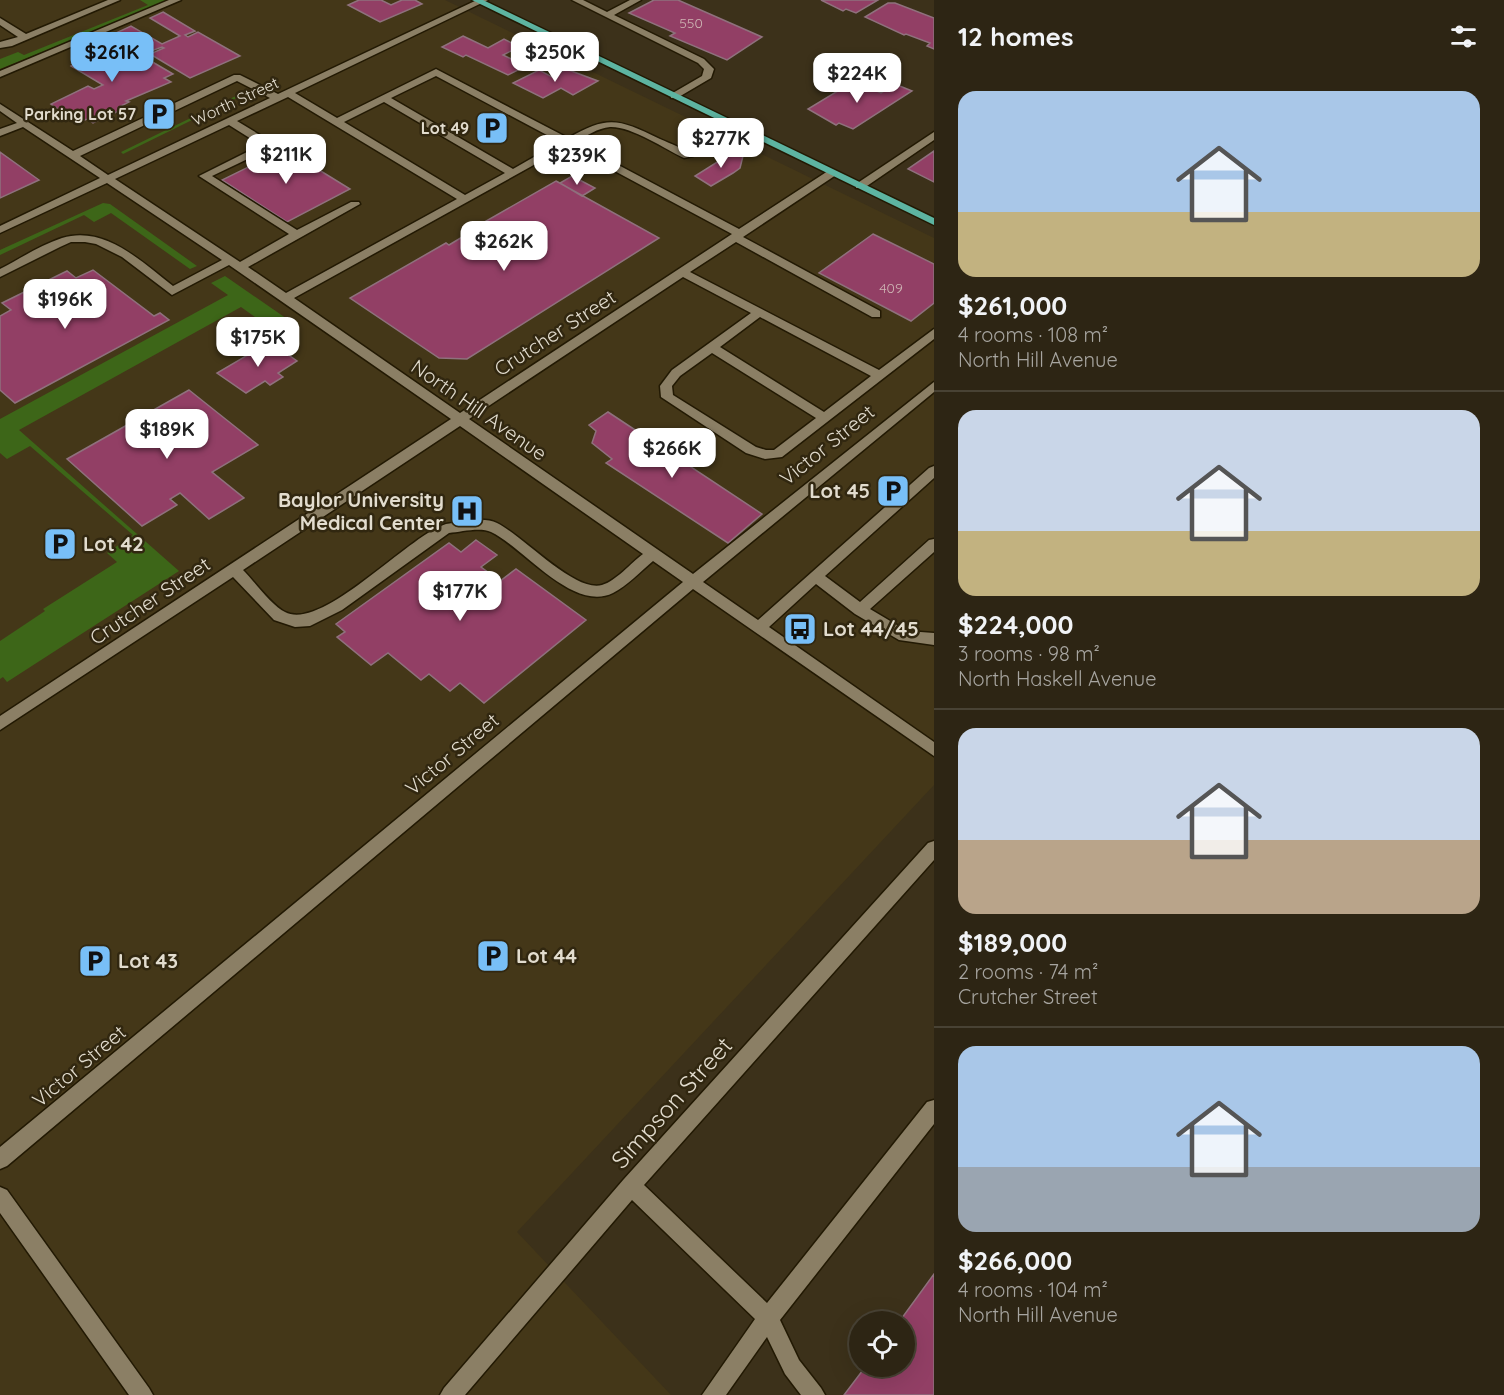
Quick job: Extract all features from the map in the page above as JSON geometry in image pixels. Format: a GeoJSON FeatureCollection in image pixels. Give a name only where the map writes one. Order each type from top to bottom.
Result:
{"type":"FeatureCollection","features":[{"type":"Feature","properties":{"kind":"main road"},"geometry":{"type":"LineString","coordinates":[[480,1],[934,222]]}},
{"type":"Feature","properties":{"kind":"street"},"geometry":{"type":"LineString","coordinates":[[0,53],[4,45],[116,0]]}},
{"type":"Feature","properties":{"kind":"street"},"geometry":{"type":"LineString","coordinates":[[0,74],[177,0]]}},
{"type":"Feature","properties":{"kind":"street"},"geometry":{"type":"LineString","coordinates":[[576,0],[701,61],[709,69],[706,78],[675,96]]}},
{"type":"Feature","properties":{"kind":"street"},"geometry":{"type":"LineString","coordinates":[[607,15],[637,0]]}},
{"type":"Feature","properties":{"kind":"street","name":"Worth Street"},"geometry":{"type":"LineString","coordinates":[[0,230],[480,1]]}},
{"type":"Feature","properties":{"kind":"street"},"geometry":{"type":"LineString","coordinates":[[0,21],[25,37]]}},
{"type":"Feature","properties":{"kind":"street"},"geometry":{"type":"LineString","coordinates":[[338,122],[436,72],[569,141],[876,314]]}},
{"type":"Feature","properties":{"kind":"street"},"geometry":{"type":"LineString","coordinates":[[71,156],[237,77],[277,98]]}},
{"type":"Feature","properties":{"kind":"street"},"geometry":{"type":"LineString","coordinates":[[288,93],[465,199]]}},
{"type":"Feature","properties":{"kind":"street"},"geometry":{"type":"LineString","coordinates":[[385,99],[513,172]]}},
{"type":"Feature","properties":{"kind":"street","name":"North Hill Avenue"},"geometry":{"type":"LineString","coordinates":[[0,107],[286,298],[934,750]]}},
{"type":"Feature","properties":{"kind":"street"},"geometry":{"type":"LineString","coordinates":[[0,123],[19,120]]}},
{"type":"Feature","properties":{"kind":"street"},"geometry":{"type":"LineString","coordinates":[[0,133],[19,120]]}},
{"type":"Feature","properties":{"kind":"street"},"geometry":{"type":"LineString","coordinates":[[229,121],[269,145],[204,176],[297,234]]}},
{"type":"Feature","properties":{"kind":"street"},"geometry":{"type":"LineString","coordinates":[[286,298],[592,129],[609,124],[626,126],[688,156]]}},
{"type":"Feature","properties":{"kind":"street"},"geometry":{"type":"LineString","coordinates":[[860,186],[934,135]]}},
{"type":"Feature","properties":{"kind":"street","name":"Crutcher Street"},"geometry":{"type":"LineString","coordinates":[[0,724],[832,173]]}},
{"type":"Feature","properties":{"kind":"street"},"geometry":{"type":"LineString","coordinates":[[0,274],[70,239],[89,239],[110,245],[172,291],[297,234],[355,204]]}},
{"type":"Feature","properties":{"kind":"street"},"geometry":{"type":"LineString","coordinates":[[682,272],[880,375]]}},
{"type":"Feature","properties":{"kind":"street"},"geometry":{"type":"LineString","coordinates":[[760,312],[676,373],[666,386],[667,397],[751,450],[765,455],[777,454],[934,333]]}},
{"type":"Feature","properties":{"kind":"street"},"geometry":{"type":"LineString","coordinates":[[711,347],[825,418]]}},
{"type":"Feature","properties":{"kind":"street","name":"Victor Street"},"geometry":{"type":"LineString","coordinates":[[0,1159],[692,582],[934,386]]}},
{"type":"Feature","properties":{"kind":"street"},"geometry":{"type":"LineString","coordinates":[[758,628],[934,471]]}},
{"type":"Feature","properties":{"kind":"street"},"geometry":{"type":"LineString","coordinates":[[234,569],[279,616],[295,621],[310,620],[337,606],[446,529],[492,526],[569,582],[593,592],[609,589],[652,554]]}},
{"type":"Feature","properties":{"kind":"street"},"geometry":{"type":"LineString","coordinates":[[860,610],[934,544]]}},
{"type":"Feature","properties":{"kind":"street"},"geometry":{"type":"LineString","coordinates":[[816,577],[860,610],[904,636],[934,639]]}},
{"type":"Feature","properties":{"kind":"street","name":"Simpson Street"},"geometry":{"type":"LineString","coordinates":[[452,1395],[632,1186],[934,848]]}},
{"type":"Feature","properties":{"kind":"street"},"geometry":{"type":"LineString","coordinates":[[713,1395],[768,1318],[934,1109]]}},
{"type":"Feature","properties":{"kind":"street"},"geometry":{"type":"LineString","coordinates":[[632,1186],[768,1318],[792,1367],[814,1395]]}},
{"type":"Feature","properties":{"kind":"street"},"geometry":{"type":"LineString","coordinates":[[0,1197],[142,1395]]}},
{"type":"Feature","properties":{"kind":"shaded area","name":"Baylor University Medical Center"},"geometry":{"type":"Polygon","coordinates":[[[0,0],[445,0],[934,238],[934,785],[517,1232],[671,1395],[0,1395],[0,0]]]}},
{"type":"Feature","properties":{"kind":"green space"},"geometry":{"type":"Polygon","coordinates":[[[140,0],[172,0],[0,69],[0,59],[18,52],[24,55],[148,5],[140,0]]]}},
{"type":"Feature","properties":{"kind":"green space"},"geometry":{"type":"Polygon","coordinates":[[[244,92],[247,93],[123,154],[121,152],[244,92]]]}},
{"type":"Feature","properties":{"kind":"green space"},"geometry":{"type":"Polygon","coordinates":[[[103,203],[110,204],[197,266],[190,269],[111,213],[94,222],[84,215],[0,255],[0,250],[103,203]]]}},
{"type":"Feature","properties":{"kind":"green space"},"geometry":{"type":"Polygon","coordinates":[[[225,276],[293,323],[293,331],[283,337],[241,307],[19,430],[179,571],[7,682],[3,677],[0,679],[0,641],[45,611],[43,609],[117,562],[107,553],[133,535],[30,446],[7,459],[0,453],[0,419],[228,295],[211,283],[225,276]]]}},
{"type":"Feature","properties":{"kind":"building"},"geometry":{"type":"Polygon","coordinates":[[[359,0],[381,0],[391,5],[402,0],[415,0],[422,4],[380,22],[348,5],[359,0]]]}},
{"type":"Feature","properties":{"kind":"building"},"geometry":{"type":"Polygon","coordinates":[[[654,0],[678,0],[762,37],[727,60],[670,36],[675,33],[629,13],[654,0]]]}},
{"type":"Feature","properties":{"kind":"building"},"geometry":{"type":"Polygon","coordinates":[[[821,0],[878,0],[856,13],[846,9],[843,11],[821,0]]]}},
{"type":"Feature","properties":{"kind":"building"},"geometry":{"type":"Polygon","coordinates":[[[888,3],[895,3],[934,18],[934,49],[927,46],[930,43],[904,35],[865,17],[888,3]]]}},
{"type":"Feature","properties":{"kind":"building"},"geometry":{"type":"Polygon","coordinates":[[[163,12],[195,31],[185,35],[188,37],[198,32],[240,56],[190,78],[150,54],[164,48],[151,51],[118,32],[131,26],[162,44],[180,36],[150,18],[163,12]]]}},
{"type":"Feature","properties":{"kind":"building"},"geometry":{"type":"Polygon","coordinates":[[[463,36],[488,48],[504,39],[519,47],[503,55],[526,66],[508,75],[466,55],[463,57],[442,47],[463,36]]]}},
{"type":"Feature","properties":{"kind":"building"},"geometry":{"type":"Polygon","coordinates":[[[120,43],[173,74],[164,78],[171,82],[126,101],[129,102],[119,107],[123,109],[93,123],[87,119],[78,123],[51,104],[88,86],[94,89],[103,85],[71,66],[74,64],[72,63],[120,43]]]}},
{"type":"Feature","properties":{"kind":"building"},"geometry":{"type":"Polygon","coordinates":[[[566,69],[598,81],[573,95],[561,88],[543,98],[513,83],[539,70],[552,77],[566,69]]]}},
{"type":"Feature","properties":{"kind":"building"},"geometry":{"type":"Polygon","coordinates":[[[854,81],[881,93],[895,84],[912,91],[853,129],[839,123],[836,125],[808,109],[854,81]]]}},
{"type":"Feature","properties":{"kind":"building"},"geometry":{"type":"Polygon","coordinates":[[[285,149],[350,189],[287,222],[222,180],[285,149]]]}},
{"type":"Feature","properties":{"kind":"building"},"geometry":{"type":"Polygon","coordinates":[[[934,151],[934,182],[908,169],[934,151]]]}},
{"type":"Feature","properties":{"kind":"building"},"geometry":{"type":"Polygon","coordinates":[[[0,152],[39,180],[0,198],[0,152]]]}},
{"type":"Feature","properties":{"kind":"building"},"geometry":{"type":"Polygon","coordinates":[[[733,152],[743,156],[740,168],[733,173],[711,186],[695,176],[733,152]]]}},
{"type":"Feature","properties":{"kind":"building"},"geometry":{"type":"Polygon","coordinates":[[[572,176],[595,188],[582,196],[560,183],[572,176]]]}},
{"type":"Feature","properties":{"kind":"building"},"geometry":{"type":"Polygon","coordinates":[[[556,181],[659,238],[467,359],[439,358],[350,298],[446,243],[449,245],[469,233],[467,232],[556,181]]]}},
{"type":"Feature","properties":{"kind":"building"},"geometry":{"type":"Polygon","coordinates":[[[873,234],[934,264],[934,303],[911,321],[819,273],[873,234]]]}},
{"type":"Feature","properties":{"kind":"building"},"geometry":{"type":"Polygon","coordinates":[[[93,270],[154,316],[160,313],[169,320],[15,403],[0,390],[0,316],[11,310],[2,303],[67,271],[76,278],[93,270]]]}},
{"type":"Feature","properties":{"kind":"building"},"geometry":{"type":"Polygon","coordinates":[[[270,342],[297,361],[278,373],[283,377],[270,385],[265,381],[246,393],[217,373],[270,342]]]}},
{"type":"Feature","properties":{"kind":"building"},"geometry":{"type":"Polygon","coordinates":[[[189,390],[258,445],[212,472],[244,498],[209,519],[180,493],[170,499],[177,505],[142,526],[67,459],[189,390]]]}},
{"type":"Feature","properties":{"kind":"building"},"geometry":{"type":"Polygon","coordinates":[[[608,412],[762,514],[728,543],[606,463],[612,459],[592,443],[596,431],[589,425],[608,412]]]}},
{"type":"Feature","properties":{"kind":"building"},"geometry":{"type":"Polygon","coordinates":[[[476,540],[497,555],[481,567],[500,581],[516,569],[586,620],[484,703],[460,683],[450,691],[429,674],[421,680],[388,653],[371,665],[337,637],[345,632],[336,624],[449,543],[461,552],[476,540]]]}},
{"type":"Feature","properties":{"kind":"building"},"geometry":{"type":"Polygon","coordinates":[[[934,1274],[934,1395],[844,1395],[858,1377],[915,1377],[915,1311],[907,1311],[934,1274]]]}},
{"type":"Feature","properties":{"kind":"place","name":"Parking Lot 57"},"geometry":{"type":"Point","coordinates":[159,114]}},
{"type":"Feature","properties":{"kind":"place","name":"Lot 49"},"geometry":{"type":"Point","coordinates":[492,128]}},
{"type":"Feature","properties":{"kind":"place","name":"Lot 45"},"geometry":{"type":"Point","coordinates":[893,491]}},
{"type":"Feature","properties":{"kind":"place","name":"Baylor University Medical Center"},"geometry":{"type":"Point","coordinates":[467,511]}},
{"type":"Feature","properties":{"kind":"place","name":"Lot 42"},"geometry":{"type":"Point","coordinates":[60,544]}},
{"type":"Feature","properties":{"kind":"place","name":"Lot 44/45"},"geometry":{"type":"Point","coordinates":[800,629]}},
{"type":"Feature","properties":{"kind":"place","name":"Lot 44"},"geometry":{"type":"Point","coordinates":[493,956]}},
{"type":"Feature","properties":{"kind":"place","name":"Lot 43"},"geometry":{"type":"Point","coordinates":[95,961]}}]}
